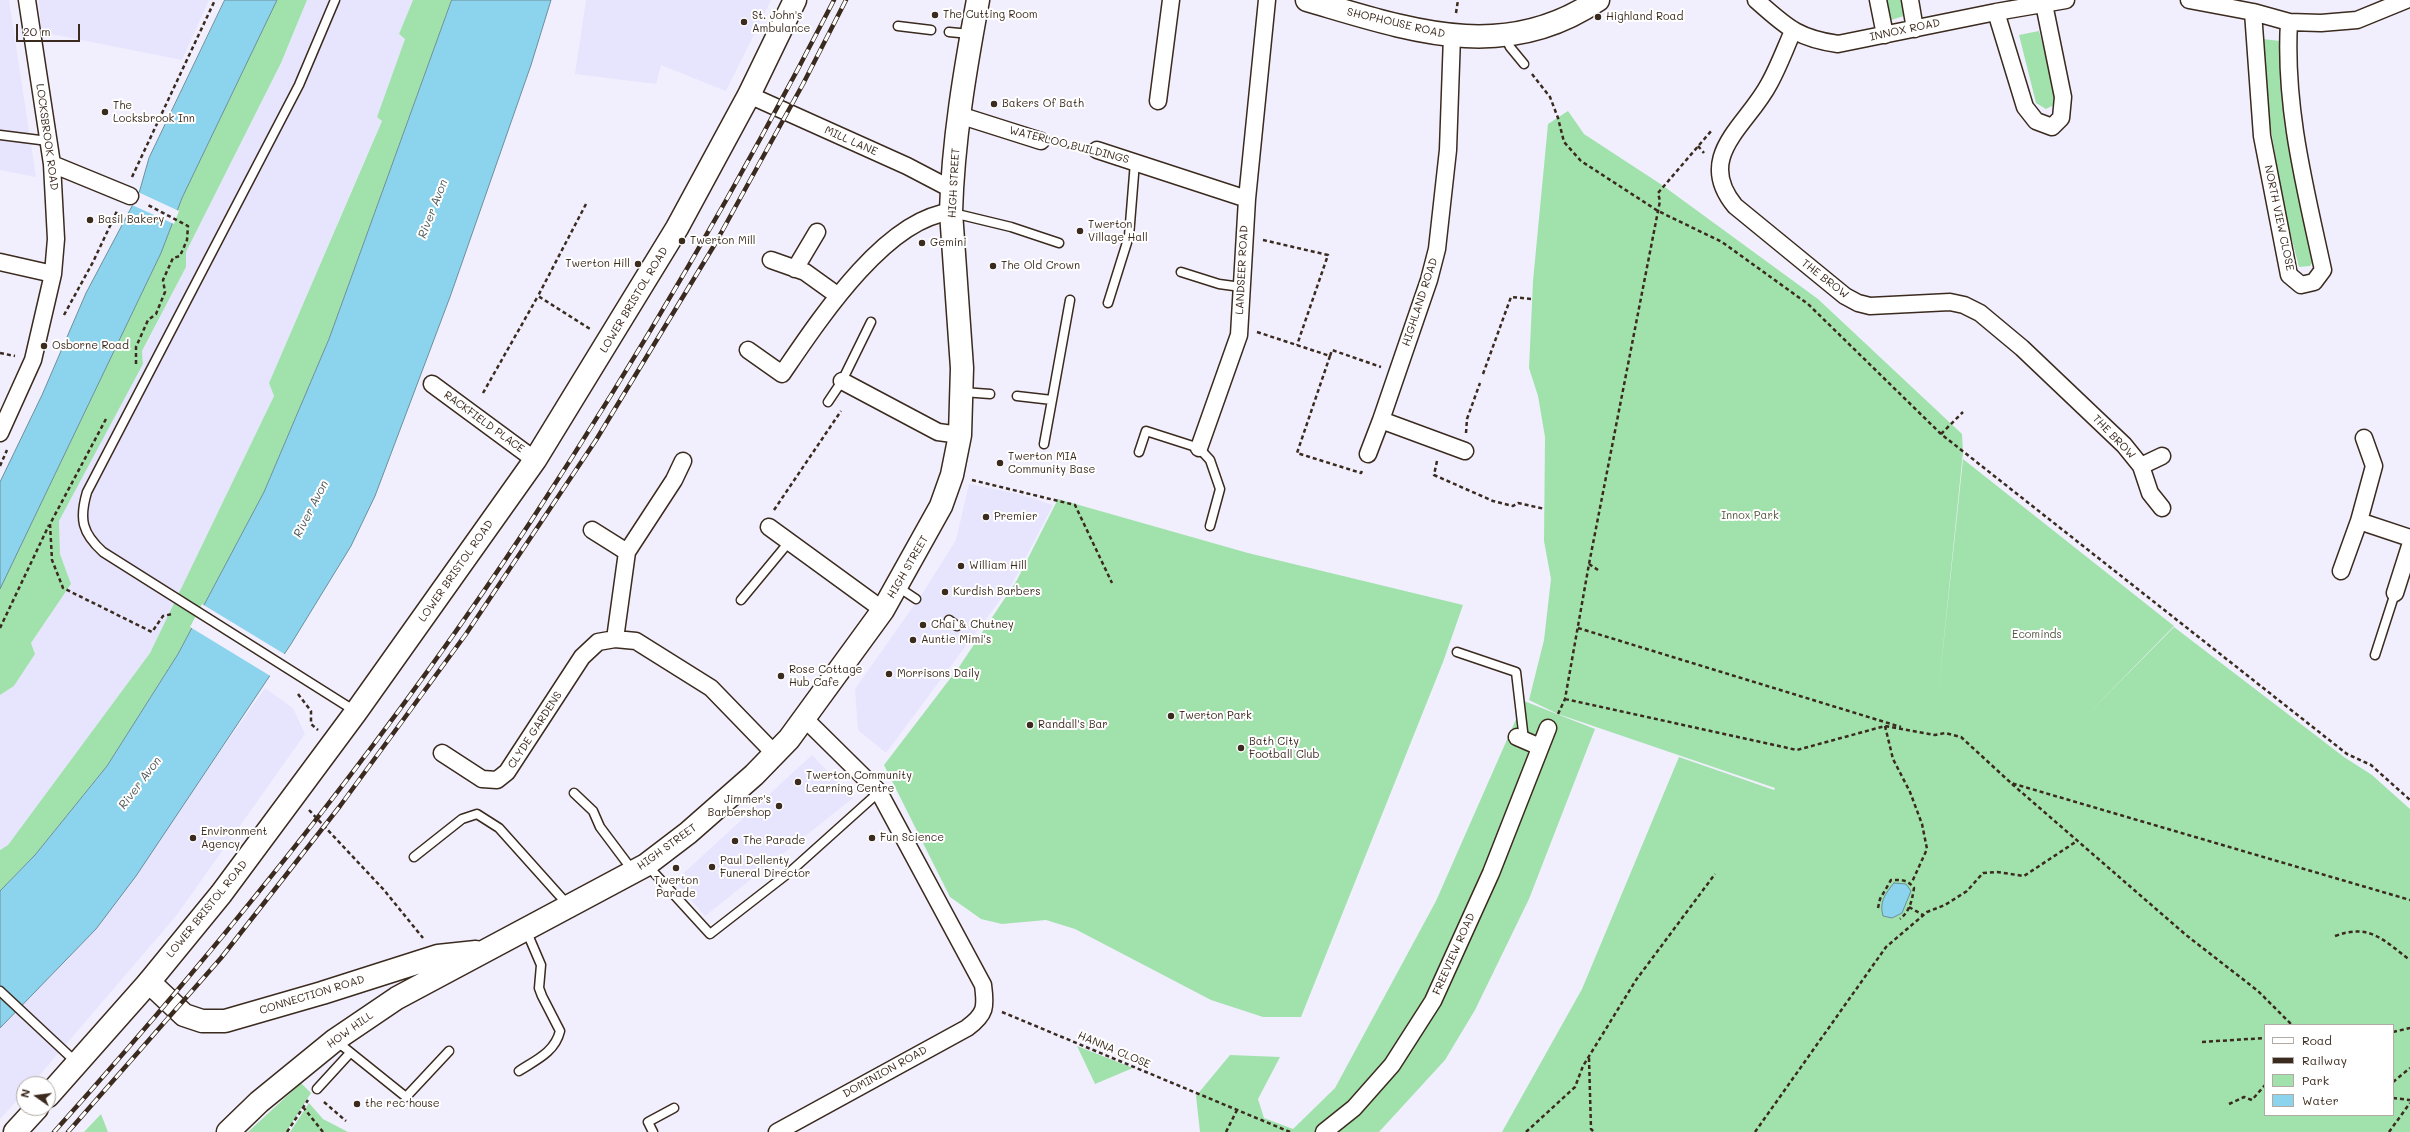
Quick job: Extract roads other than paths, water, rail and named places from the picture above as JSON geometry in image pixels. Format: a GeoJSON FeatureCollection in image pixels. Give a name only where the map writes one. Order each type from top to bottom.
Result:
{"type":"FeatureCollection","features":[{"type":"Feature","properties":{"kind":"main road","name":"LOWER BRISTOL ROAD"},"geometry":{"type":"LineString","coordinates":[[56,1087],[149,982],[221,894],[356,712],[535,460],[609,342],[677,228],[749,95],[795,0]]}},
{"type":"Feature","properties":{"kind":"main road","name":"HIGH STREET"},"geometry":{"type":"LineString","coordinates":[[487,951],[640,868],[688,833],[775,754],[805,719],[883,610],[927,534],[952,475],[960,435],[962,392],[951,212],[951,189],[959,115],[971,34],[978,0]]}},
{"type":"Feature","properties":{"kind":"main road","name":"SHOPHOUSE ROAD"},"geometry":{"type":"LineString","coordinates":[[1307,0],[1391,24],[1452,36],[1505,37],[1557,22],[1586,9],[1598,0]]}},
{"type":"Feature","properties":{"kind":"main road","name":"CONNECTION ROAD"},"geometry":{"type":"LineString","coordinates":[[149,982],[184,1015],[202,1021],[225,1021],[322,993],[438,956],[487,951]]}},
{"type":"Feature","properties":{"kind":"main road","name":"HOW HILL"},"geometry":{"type":"LineString","coordinates":[[228,1132],[259,1102],[342,1046],[397,998],[487,951]]}},
{"type":"Feature","properties":{"kind":"main road"},"geometry":{"type":"LineString","coordinates":[[15,1132],[30,1116]]}},
{"type":"Feature","properties":{"kind":"street","name":"LOCKSBROOK ROAD"},"geometry":{"type":"LineString","coordinates":[[0,434],[33,360],[53,274],[56,239],[52,164],[27,0]]}},
{"type":"Feature","properties":{"kind":"street"},"geometry":{"type":"LineString","coordinates":[[1158,101],[1171,0]]}},
{"type":"Feature","properties":{"kind":"street","name":"LANDSEER ROAD"},"geometry":{"type":"LineString","coordinates":[[1198,448],[1239,334],[1247,199],[1267,0]]}},
{"type":"Feature","properties":{"kind":"street","name":"INNOX ROAD"},"geometry":{"type":"LineString","coordinates":[[1756,0],[1793,31],[1817,41],[1838,44],[1996,12],[2066,0]]}},
{"type":"Feature","properties":{"kind":"street"},"geometry":{"type":"LineString","coordinates":[[1878,0],[1885,35]]}},
{"type":"Feature","properties":{"kind":"street"},"geometry":{"type":"LineString","coordinates":[[1910,0],[1915,29]]}},
{"type":"Feature","properties":{"kind":"street"},"geometry":{"type":"LineString","coordinates":[[2189,0],[2254,12],[2289,22],[2321,23],[2357,20],[2406,0]]}},
{"type":"Feature","properties":{"kind":"street"},"geometry":{"type":"LineString","coordinates":[[1996,12],[2025,107],[2036,121],[2052,127],[2061,118],[2063,97],[2044,4]]}},
{"type":"Feature","properties":{"kind":"street","name":"NORTH VIEW CLOSE"},"geometry":{"type":"LineString","coordinates":[[2254,12],[2262,136],[2289,274],[2301,285],[2314,282],[2323,270],[2295,144],[2287,59],[2289,22]]}},
{"type":"Feature","properties":{"kind":"street","name":"THE BROW"},"geometry":{"type":"LineString","coordinates":[[1793,31],[1769,85],[1728,141],[1720,160],[1719,178],[1725,194],[1734,206],[1845,296],[1858,303],[1870,306],[1950,302],[1964,305],[1980,313],[2022,348],[2124,445],[2141,466],[2150,492],[2162,508]]}},
{"type":"Feature","properties":{"kind":"street","name":"HIGHLAND ROAD"},"geometry":{"type":"LineString","coordinates":[[1368,454],[1429,280],[1437,249],[1448,150],[1452,36]]}},
{"type":"Feature","properties":{"kind":"street","name":"MILL LANE"},"geometry":{"type":"LineString","coordinates":[[749,95],[907,166],[951,189]]}},
{"type":"Feature","properties":{"kind":"street","name":"WATERLOO BUILDINGS"},"geometry":{"type":"LineString","coordinates":[[959,115],[1041,141]]}},
{"type":"Feature","properties":{"kind":"street","name":"WATERLOO BUILDINGS"},"geometry":{"type":"LineString","coordinates":[[1097,150],[1247,199]]}},
{"type":"Feature","properties":{"kind":"street"},"geometry":{"type":"LineString","coordinates":[[52,164],[130,196]]}},
{"type":"Feature","properties":{"kind":"street"},"geometry":{"type":"LineString","coordinates":[[748,350],[782,374],[837,295],[888,244],[910,227],[934,213],[951,212]]}},
{"type":"Feature","properties":{"kind":"street"},"geometry":{"type":"LineString","coordinates":[[795,269],[817,232]]}},
{"type":"Feature","properties":{"kind":"street"},"geometry":{"type":"LineString","coordinates":[[771,260],[805,272],[837,295]]}},
{"type":"Feature","properties":{"kind":"street"},"geometry":{"type":"LineString","coordinates":[[0,262],[53,274]]}},
{"type":"Feature","properties":{"kind":"street"},"geometry":{"type":"LineString","coordinates":[[842,381],[938,432],[960,435]]}},
{"type":"Feature","properties":{"kind":"street","name":"RACKFIELD PLACE"},"geometry":{"type":"LineString","coordinates":[[432,384],[535,460]]}},
{"type":"Feature","properties":{"kind":"street"},"geometry":{"type":"LineString","coordinates":[[1381,420],[1465,451]]}},
{"type":"Feature","properties":{"kind":"street"},"geometry":{"type":"LineString","coordinates":[[2341,571],[2359,521],[2374,466],[2364,438]]}},
{"type":"Feature","properties":{"kind":"street","name":"THE BROW"},"geometry":{"type":"LineString","coordinates":[[2141,466],[2162,456]]}},
{"type":"Feature","properties":{"kind":"street"},"geometry":{"type":"LineString","coordinates":[[615,639],[627,552],[674,480],[683,461]]}},
{"type":"Feature","properties":{"kind":"street"},"geometry":{"type":"LineString","coordinates":[[2359,521],[2410,538]]}},
{"type":"Feature","properties":{"kind":"street"},"geometry":{"type":"LineString","coordinates":[[769,527],[883,610]]}},
{"type":"Feature","properties":{"kind":"street"},"geometry":{"type":"LineString","coordinates":[[592,530],[627,552]]}},
{"type":"Feature","properties":{"kind":"street"},"geometry":{"type":"LineString","coordinates":[[2395,593],[2410,546]]}},
{"type":"Feature","properties":{"kind":"street","name":"CLYDE GARDENS"},"geometry":{"type":"LineString","coordinates":[[442,753],[482,779],[497,780],[507,772],[582,656],[598,642],[615,639],[636,641],[711,688],[775,754]]}},
{"type":"Feature","properties":{"kind":"street"},"geometry":{"type":"LineString","coordinates":[[805,719],[879,792]]}},
{"type":"Feature","properties":{"kind":"street","name":"FREEVIEW ROAD"},"geometry":{"type":"LineString","coordinates":[[1324,1132],[1354,1108],[1392,1065],[1433,1000],[1491,873],[1548,728]]}},
{"type":"Feature","properties":{"kind":"street"},"geometry":{"type":"LineString","coordinates":[[1521,739],[1540,747]]}},
{"type":"Feature","properties":{"kind":"street","name":"DOMINION ROAD"},"geometry":{"type":"LineString","coordinates":[[777,1132],[967,1028],[976,1021],[985,1004],[983,985],[879,792]]}},
{"type":"Feature","properties":{"kind":"lane"},"geometry":{"type":"LineString","coordinates":[[336,0],[299,85],[87,492],[82,511],[86,532],[103,552],[356,712]]}},
{"type":"Feature","properties":{"kind":"lane"},"geometry":{"type":"LineString","coordinates":[[898,26],[931,30]]}},
{"type":"Feature","properties":{"kind":"lane"},"geometry":{"type":"LineString","coordinates":[[949,32],[971,34]]}},
{"type":"Feature","properties":{"kind":"lane"},"geometry":{"type":"LineString","coordinates":[[1505,37],[1510,47],[1524,64]]}},
{"type":"Feature","properties":{"kind":"lane"},"geometry":{"type":"LineString","coordinates":[[0,135],[48,141]]}},
{"type":"Feature","properties":{"kind":"lane"},"geometry":{"type":"LineString","coordinates":[[1108,303],[1129,236],[1135,162]]}},
{"type":"Feature","properties":{"kind":"lane"},"geometry":{"type":"LineString","coordinates":[[951,212],[1010,227],[1059,243]]}},
{"type":"Feature","properties":{"kind":"lane"},"geometry":{"type":"LineString","coordinates":[[1181,272],[1219,284],[1241,287]]}},
{"type":"Feature","properties":{"kind":"lane"},"geometry":{"type":"LineString","coordinates":[[1044,444],[1070,300]]}},
{"type":"Feature","properties":{"kind":"lane"},"geometry":{"type":"LineString","coordinates":[[828,402],[842,381],[872,322]]}},
{"type":"Feature","properties":{"kind":"lane"},"geometry":{"type":"LineString","coordinates":[[962,392],[990,394]]}},
{"type":"Feature","properties":{"kind":"lane"},"geometry":{"type":"LineString","coordinates":[[1017,396],[1052,400]]}},
{"type":"Feature","properties":{"kind":"lane"},"geometry":{"type":"LineString","coordinates":[[1139,452],[1146,431],[1198,448],[1210,460],[1220,489],[1210,526]]}},
{"type":"Feature","properties":{"kind":"lane"},"geometry":{"type":"LineString","coordinates":[[741,600],[789,542]]}},
{"type":"Feature","properties":{"kind":"lane"},"geometry":{"type":"LineString","coordinates":[[897,586],[916,599]]}},
{"type":"Feature","properties":{"kind":"lane"},"geometry":{"type":"LineString","coordinates":[[2376,655],[2395,593]]}},
{"type":"Feature","properties":{"kind":"lane"},"geometry":{"type":"LineString","coordinates":[[949,620],[957,626]]}},
{"type":"Feature","properties":{"kind":"lane"},"geometry":{"type":"LineString","coordinates":[[1457,652],[1516,672],[1521,739]]}},
{"type":"Feature","properties":{"kind":"lane"},"geometry":{"type":"LineString","coordinates":[[574,793],[593,811],[600,827],[640,868],[710,934],[791,871],[879,792]]}},
{"type":"Feature","properties":{"kind":"lane"},"geometry":{"type":"LineString","coordinates":[[414,857],[462,819],[477,814],[498,828],[570,907]]}},
{"type":"Feature","properties":{"kind":"lane"},"geometry":{"type":"LineString","coordinates":[[519,1071],[548,1053],[558,1041],[560,1031],[539,988],[541,965],[526,930]]}},
{"type":"Feature","properties":{"kind":"lane"},"geometry":{"type":"LineString","coordinates":[[0,991],[27,1018],[77,1063]]}},
{"type":"Feature","properties":{"kind":"lane"},"geometry":{"type":"LineString","coordinates":[[317,1088],[342,1046],[406,1097],[449,1051]]}},
{"type":"Feature","properties":{"kind":"lane"},"geometry":{"type":"LineString","coordinates":[[653,1132],[648,1122],[674,1108]]}},
{"type":"Feature","properties":{"kind":"water"},"geometry":{"type":"Polygon","coordinates":[[[225,0],[277,0],[182,198],[161,253],[0,589],[0,482],[42,395],[86,293],[139,193],[149,158],[225,0]]]}},
{"type":"Feature","properties":{"kind":"water","name":"River Avon"},"geometry":{"type":"Polygon","coordinates":[[[452,0],[551,0],[531,65],[450,297],[375,496],[351,546],[291,644],[136,876],[96,929],[0,1028],[0,891],[35,855],[107,766],[178,654],[264,492],[329,339],[452,0]]]}},
{"type":"Feature","properties":{"kind":"water"},"geometry":{"type":"Polygon","coordinates":[[[1894,883],[1906,884],[1911,891],[1902,913],[1892,918],[1883,916],[1882,902],[1894,883]]]}},
{"type":"Feature","properties":{"kind":"railway"},"geometry":{"type":"LineString","coordinates":[[54,1132],[181,986],[304,836],[421,681],[477,601],[572,458],[651,330],[727,199],[834,0]]}},
{"type":"Feature","properties":{"kind":"railway"},"geometry":{"type":"LineString","coordinates":[[68,1132],[221,958],[340,806],[466,634],[596,440],[715,244],[803,84],[846,0]]}},
{"type":"Feature","properties":{"kind":"place","name":"The Cutting Room"},"geometry":{"type":"Point","coordinates":[935,15]}},
{"type":"Feature","properties":{"kind":"place","name":"Highland Road"},"geometry":{"type":"Point","coordinates":[1598,17]}},
{"type":"Feature","properties":{"kind":"place","name":"St. John's Ambulance"},"geometry":{"type":"Point","coordinates":[744,22]}},
{"type":"Feature","properties":{"kind":"place","name":"Bakers Of Bath"},"geometry":{"type":"Point","coordinates":[994,104]}},
{"type":"Feature","properties":{"kind":"place","name":"The Locksbrook Inn"},"geometry":{"type":"Point","coordinates":[105,112]}},
{"type":"Feature","properties":{"kind":"place","name":"Basil Bakery"},"geometry":{"type":"Point","coordinates":[90,220]}},
{"type":"Feature","properties":{"kind":"place","name":"Twerton Village Hall"},"geometry":{"type":"Point","coordinates":[1080,231]}},
{"type":"Feature","properties":{"kind":"place","name":"Twerton Mill"},"geometry":{"type":"Point","coordinates":[682,241]}},
{"type":"Feature","properties":{"kind":"place","name":"Gemini"},"geometry":{"type":"Point","coordinates":[922,243]}},
{"type":"Feature","properties":{"kind":"place","name":"Twerton Hill"},"geometry":{"type":"Point","coordinates":[638,264]}},
{"type":"Feature","properties":{"kind":"place","name":"The Old Crown"},"geometry":{"type":"Point","coordinates":[993,266]}},
{"type":"Feature","properties":{"kind":"place","name":"Osborne Road"},"geometry":{"type":"Point","coordinates":[44,346]}},
{"type":"Feature","properties":{"kind":"place","name":"Twerton MIA Community Base"},"geometry":{"type":"Point","coordinates":[1000,463]}},
{"type":"Feature","properties":{"kind":"place","name":"Premier"},"geometry":{"type":"Point","coordinates":[986,517]}},
{"type":"Feature","properties":{"kind":"place","name":"William Hill"},"geometry":{"type":"Point","coordinates":[961,566]}},
{"type":"Feature","properties":{"kind":"place","name":"Kurdish Barbers"},"geometry":{"type":"Point","coordinates":[945,592]}},
{"type":"Feature","properties":{"kind":"place","name":"Chai & Chutney"},"geometry":{"type":"Point","coordinates":[923,625]}},
{"type":"Feature","properties":{"kind":"place","name":"Auntie Mimi's"},"geometry":{"type":"Point","coordinates":[913,640]}},
{"type":"Feature","properties":{"kind":"place","name":"Morrisons Daily"},"geometry":{"type":"Point","coordinates":[889,674]}},
{"type":"Feature","properties":{"kind":"place","name":"Rose Cottage Hub Cafe"},"geometry":{"type":"Point","coordinates":[781,676]}},
{"type":"Feature","properties":{"kind":"place","name":"Twerton Park"},"geometry":{"type":"Point","coordinates":[1171,716]}},
{"type":"Feature","properties":{"kind":"place","name":"Randall's Bar"},"geometry":{"type":"Point","coordinates":[1030,725]}},
{"type":"Feature","properties":{"kind":"place","name":"Bath City Football Club"},"geometry":{"type":"Point","coordinates":[1241,748]}},
{"type":"Feature","properties":{"kind":"place","name":"Twerton Community Learning Centre"},"geometry":{"type":"Point","coordinates":[798,782]}},
{"type":"Feature","properties":{"kind":"place","name":"Jimmer's Barbershop"},"geometry":{"type":"Point","coordinates":[779,806]}},
{"type":"Feature","properties":{"kind":"place","name":"Environment Agency"},"geometry":{"type":"Point","coordinates":[193,838]}},
{"type":"Feature","properties":{"kind":"place","name":"Fun Science"},"geometry":{"type":"Point","coordinates":[872,838]}},
{"type":"Feature","properties":{"kind":"place","name":"The Parade"},"geometry":{"type":"Point","coordinates":[735,841]}},
{"type":"Feature","properties":{"kind":"place","name":"Paul Dellenty Funeral Director"},"geometry":{"type":"Point","coordinates":[712,867]}},
{"type":"Feature","properties":{"kind":"place","name":"Twerton Parade"},"geometry":{"type":"Point","coordinates":[676,868]}},
{"type":"Feature","properties":{"kind":"place","name":"the rec house"},"geometry":{"type":"Point","coordinates":[357,1104]}},
{"type":"Feature","properties":{"kind":"park label","name":"Innox Park"},"geometry":{"type":"Point","coordinates":[1750,516]}},
{"type":"Feature","properties":{"kind":"park label","name":"Ecominds"},"geometry":{"type":"Point","coordinates":[2037,635]}}]}
